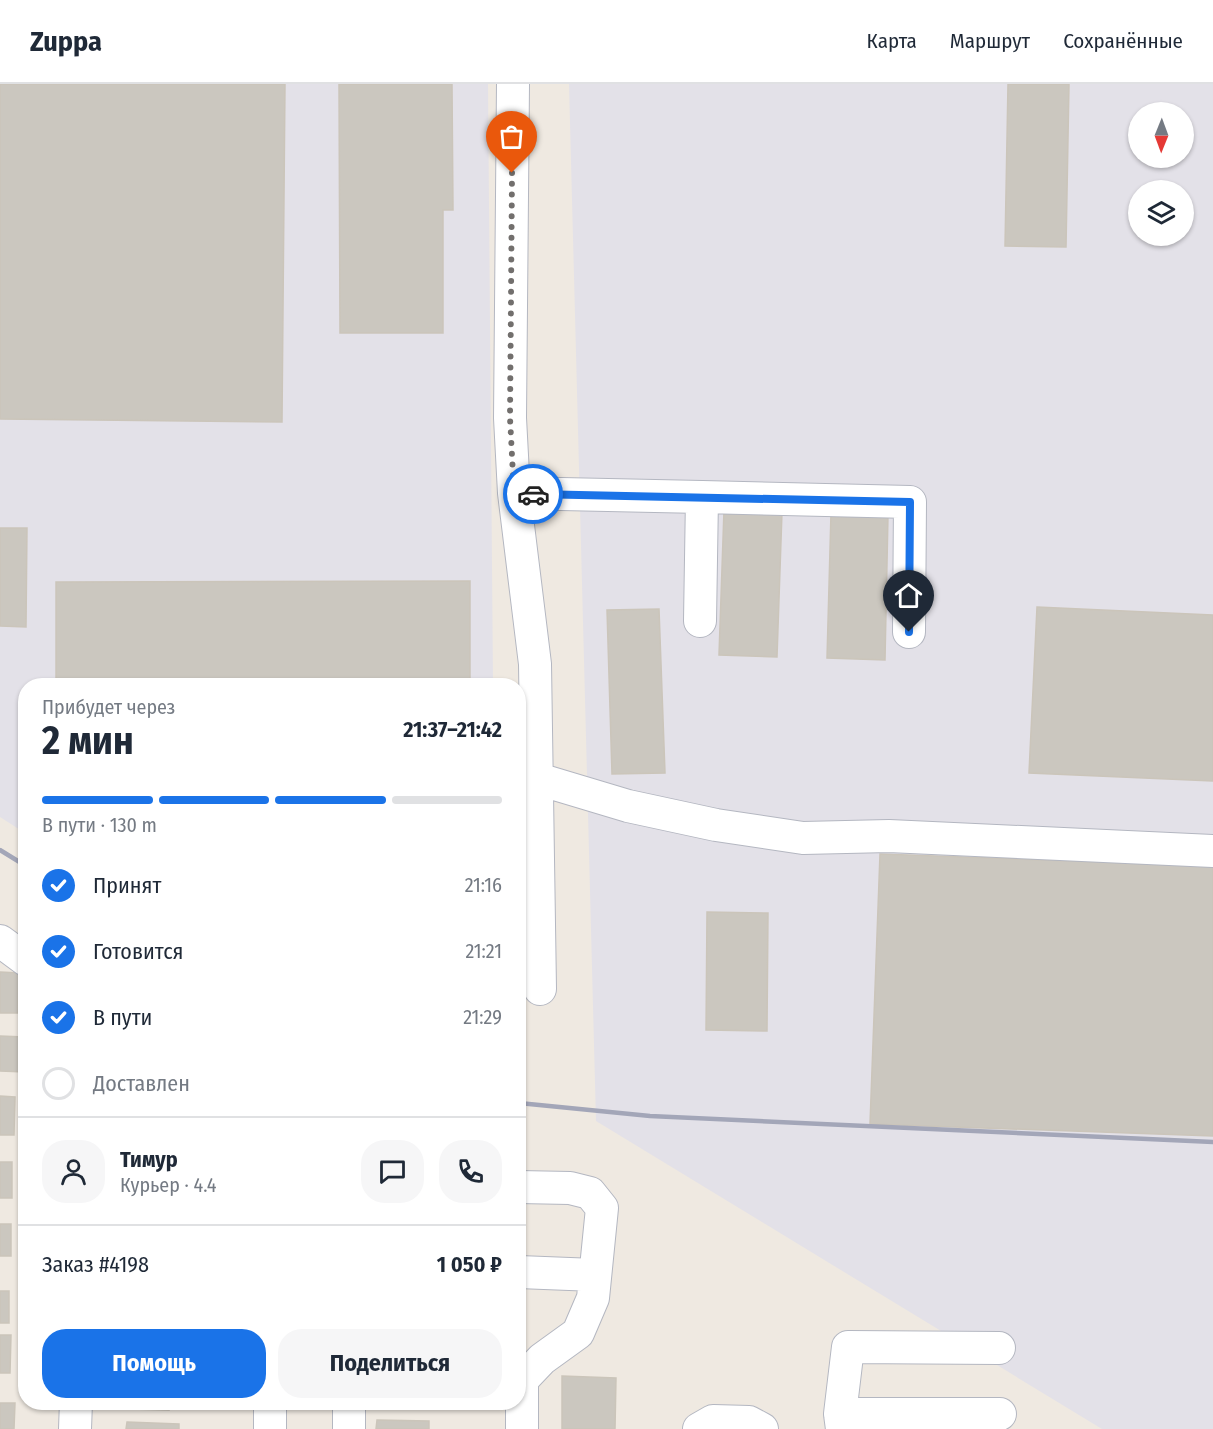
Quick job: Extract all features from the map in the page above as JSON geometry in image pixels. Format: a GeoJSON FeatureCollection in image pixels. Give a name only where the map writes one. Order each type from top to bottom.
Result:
{"type":"FeatureCollection","features":[{"type":"Feature","properties":{"kind":"street"},"geometry":{"type":"LineString","coordinates":[[513,84],[510,418],[514,494],[535,664],[540,989]]}},
{"type":"Feature","properties":{"kind":"street"},"geometry":{"type":"LineString","coordinates":[[514,494],[910,502],[909,632]]}},
{"type":"Feature","properties":{"kind":"street"},"geometry":{"type":"LineString","coordinates":[[700,621],[702,497]]}},
{"type":"Feature","properties":{"kind":"street"},"geometry":{"type":"LineString","coordinates":[[538,779],[627,806],[716,825],[803,838],[889,836],[1213,851]]}},
{"type":"Feature","properties":{"kind":"street"},"geometry":{"type":"LineString","coordinates":[[0,941],[18,954]]}},
{"type":"Feature","properties":{"kind":"street"},"geometry":{"type":"LineString","coordinates":[[526,1187],[570,1188],[590,1193],[602,1208],[592,1299],[578,1333],[542,1359],[526,1374]]}},
{"type":"Feature","properties":{"kind":"street"},"geometry":{"type":"LineString","coordinates":[[526,1272],[595,1275]]}},
{"type":"Feature","properties":{"kind":"street"},"geometry":{"type":"LineString","coordinates":[[999,1348],[848,1347],[841,1422],[1000,1414]]}},
{"type":"Feature","properties":{"kind":"street"},"geometry":{"type":"LineString","coordinates":[[75,1429],[76,1410]]}},
{"type":"Feature","properties":{"kind":"street"},"geometry":{"type":"LineString","coordinates":[[270,1410],[270,1429]]}},
{"type":"Feature","properties":{"kind":"street"},"geometry":{"type":"LineString","coordinates":[[349,1410],[349,1429]]}},
{"type":"Feature","properties":{"kind":"street"},"geometry":{"type":"LineString","coordinates":[[521,1410],[522,1429]]}},
{"type":"Feature","properties":{"kind":"street"},"geometry":{"type":"LineString","coordinates":[[699,1429],[713,1421],[749,1422],[762,1429]]}},
{"type":"Feature","properties":{"kind":"shaded area"},"geometry":{"type":"Polygon","coordinates":[[[0,84],[488,84],[493,678],[18,678],[18,829],[0,817],[0,84]]]}},
{"type":"Feature","properties":{"kind":"shaded area"},"geometry":{"type":"Polygon","coordinates":[[[569,84],[1213,84],[1213,1429],[1102,1429],[596,1121],[569,84]]]}},
{"type":"Feature","properties":{"kind":"building"},"geometry":{"type":"Polygon","coordinates":[[[0,84],[285,84],[282,422],[0,419],[0,84]]]}},
{"type":"Feature","properties":{"kind":"building"},"geometry":{"type":"Polygon","coordinates":[[[339,84],[452,84],[453,210],[443,210],[443,333],[340,333],[339,84]]]}},
{"type":"Feature","properties":{"kind":"building"},"geometry":{"type":"Polygon","coordinates":[[[1008,84],[1069,84],[1066,247],[1005,246],[1008,84]]]}},
{"type":"Feature","properties":{"kind":"building"},"geometry":{"type":"Polygon","coordinates":[[[724,510],[782,512],[777,657],[719,655],[724,510]]]}},
{"type":"Feature","properties":{"kind":"building"},"geometry":{"type":"Polygon","coordinates":[[[831,513],[888,515],[885,660],[827,658],[831,513]]]}},
{"type":"Feature","properties":{"kind":"building"},"geometry":{"type":"Polygon","coordinates":[[[0,528],[27,528],[26,627],[0,626],[0,528]]]}},
{"type":"Feature","properties":{"kind":"building"},"geometry":{"type":"Polygon","coordinates":[[[470,581],[470,678],[56,678],[56,582],[470,581]]]}},
{"type":"Feature","properties":{"kind":"building"},"geometry":{"type":"Polygon","coordinates":[[[1037,607],[1213,615],[1213,781],[1029,773],[1037,607]]]}},
{"type":"Feature","properties":{"kind":"building"},"geometry":{"type":"Polygon","coordinates":[[[659,609],[665,773],[612,774],[607,610],[659,609]]]}},
{"type":"Feature","properties":{"kind":"building"},"geometry":{"type":"Polygon","coordinates":[[[880,854],[1213,866],[1213,1136],[870,1124],[880,854]]]}},
{"type":"Feature","properties":{"kind":"building"},"geometry":{"type":"Polygon","coordinates":[[[707,912],[768,913],[767,1031],[706,1030],[707,912]]]}},
{"type":"Feature","properties":{"kind":"building"},"geometry":{"type":"Polygon","coordinates":[[[0,972],[18,973],[18,1013],[0,1013],[0,972]]]}},
{"type":"Feature","properties":{"kind":"building"},"geometry":{"type":"Polygon","coordinates":[[[0,1036],[18,1037],[18,1072],[0,1071],[0,1036]]]}},
{"type":"Feature","properties":{"kind":"building"},"geometry":{"type":"Polygon","coordinates":[[[0,1096],[15,1097],[14,1135],[0,1135],[0,1096]]]}},
{"type":"Feature","properties":{"kind":"building"},"geometry":{"type":"Polygon","coordinates":[[[0,1162],[12,1162],[12,1198],[0,1198],[0,1162]]]}},
{"type":"Feature","properties":{"kind":"building"},"geometry":{"type":"Polygon","coordinates":[[[0,1224],[11,1224],[11,1256],[0,1256],[0,1224]]]}},
{"type":"Feature","properties":{"kind":"building"},"geometry":{"type":"Polygon","coordinates":[[[0,1291],[9,1291],[9,1323],[0,1323],[0,1291]]]}},
{"type":"Feature","properties":{"kind":"building"},"geometry":{"type":"Polygon","coordinates":[[[0,1335],[11,1335],[10,1373],[0,1373],[0,1335]]]}},
{"type":"Feature","properties":{"kind":"building"},"geometry":{"type":"Polygon","coordinates":[[[562,1376],[616,1378],[615,1429],[562,1429],[562,1376]]]}},
{"type":"Feature","properties":{"kind":"building"},"geometry":{"type":"Polygon","coordinates":[[[0,1403],[15,1403],[14,1429],[0,1429],[0,1403]]]}},
{"type":"Feature","properties":{"kind":"building"},"geometry":{"type":"Polygon","coordinates":[[[377,1420],[429,1421],[429,1429],[376,1429],[377,1420]]]}},
{"type":"Feature","properties":{"kind":"building"},"geometry":{"type":"Polygon","coordinates":[[[127,1422],[179,1424],[179,1429],[126,1429],[127,1422]]]}},
{"type":"Feature","properties":{"kind":"railway"},"geometry":{"type":"LineString","coordinates":[[0,850],[18,861]]}},
{"type":"Feature","properties":{"kind":"railway"},"geometry":{"type":"LineString","coordinates":[[526,1104],[650,1116],[1213,1142]]}},
{"type":"Feature","properties":{"kind":"way so far"},"geometry":{"type":"LineString","coordinates":[[512,173],[510,418],[514,494],[533,494]]}},
{"type":"Feature","properties":{"kind":"route"},"geometry":{"type":"LineString","coordinates":[[533,494],[910,502],[909,632]]}}]}
